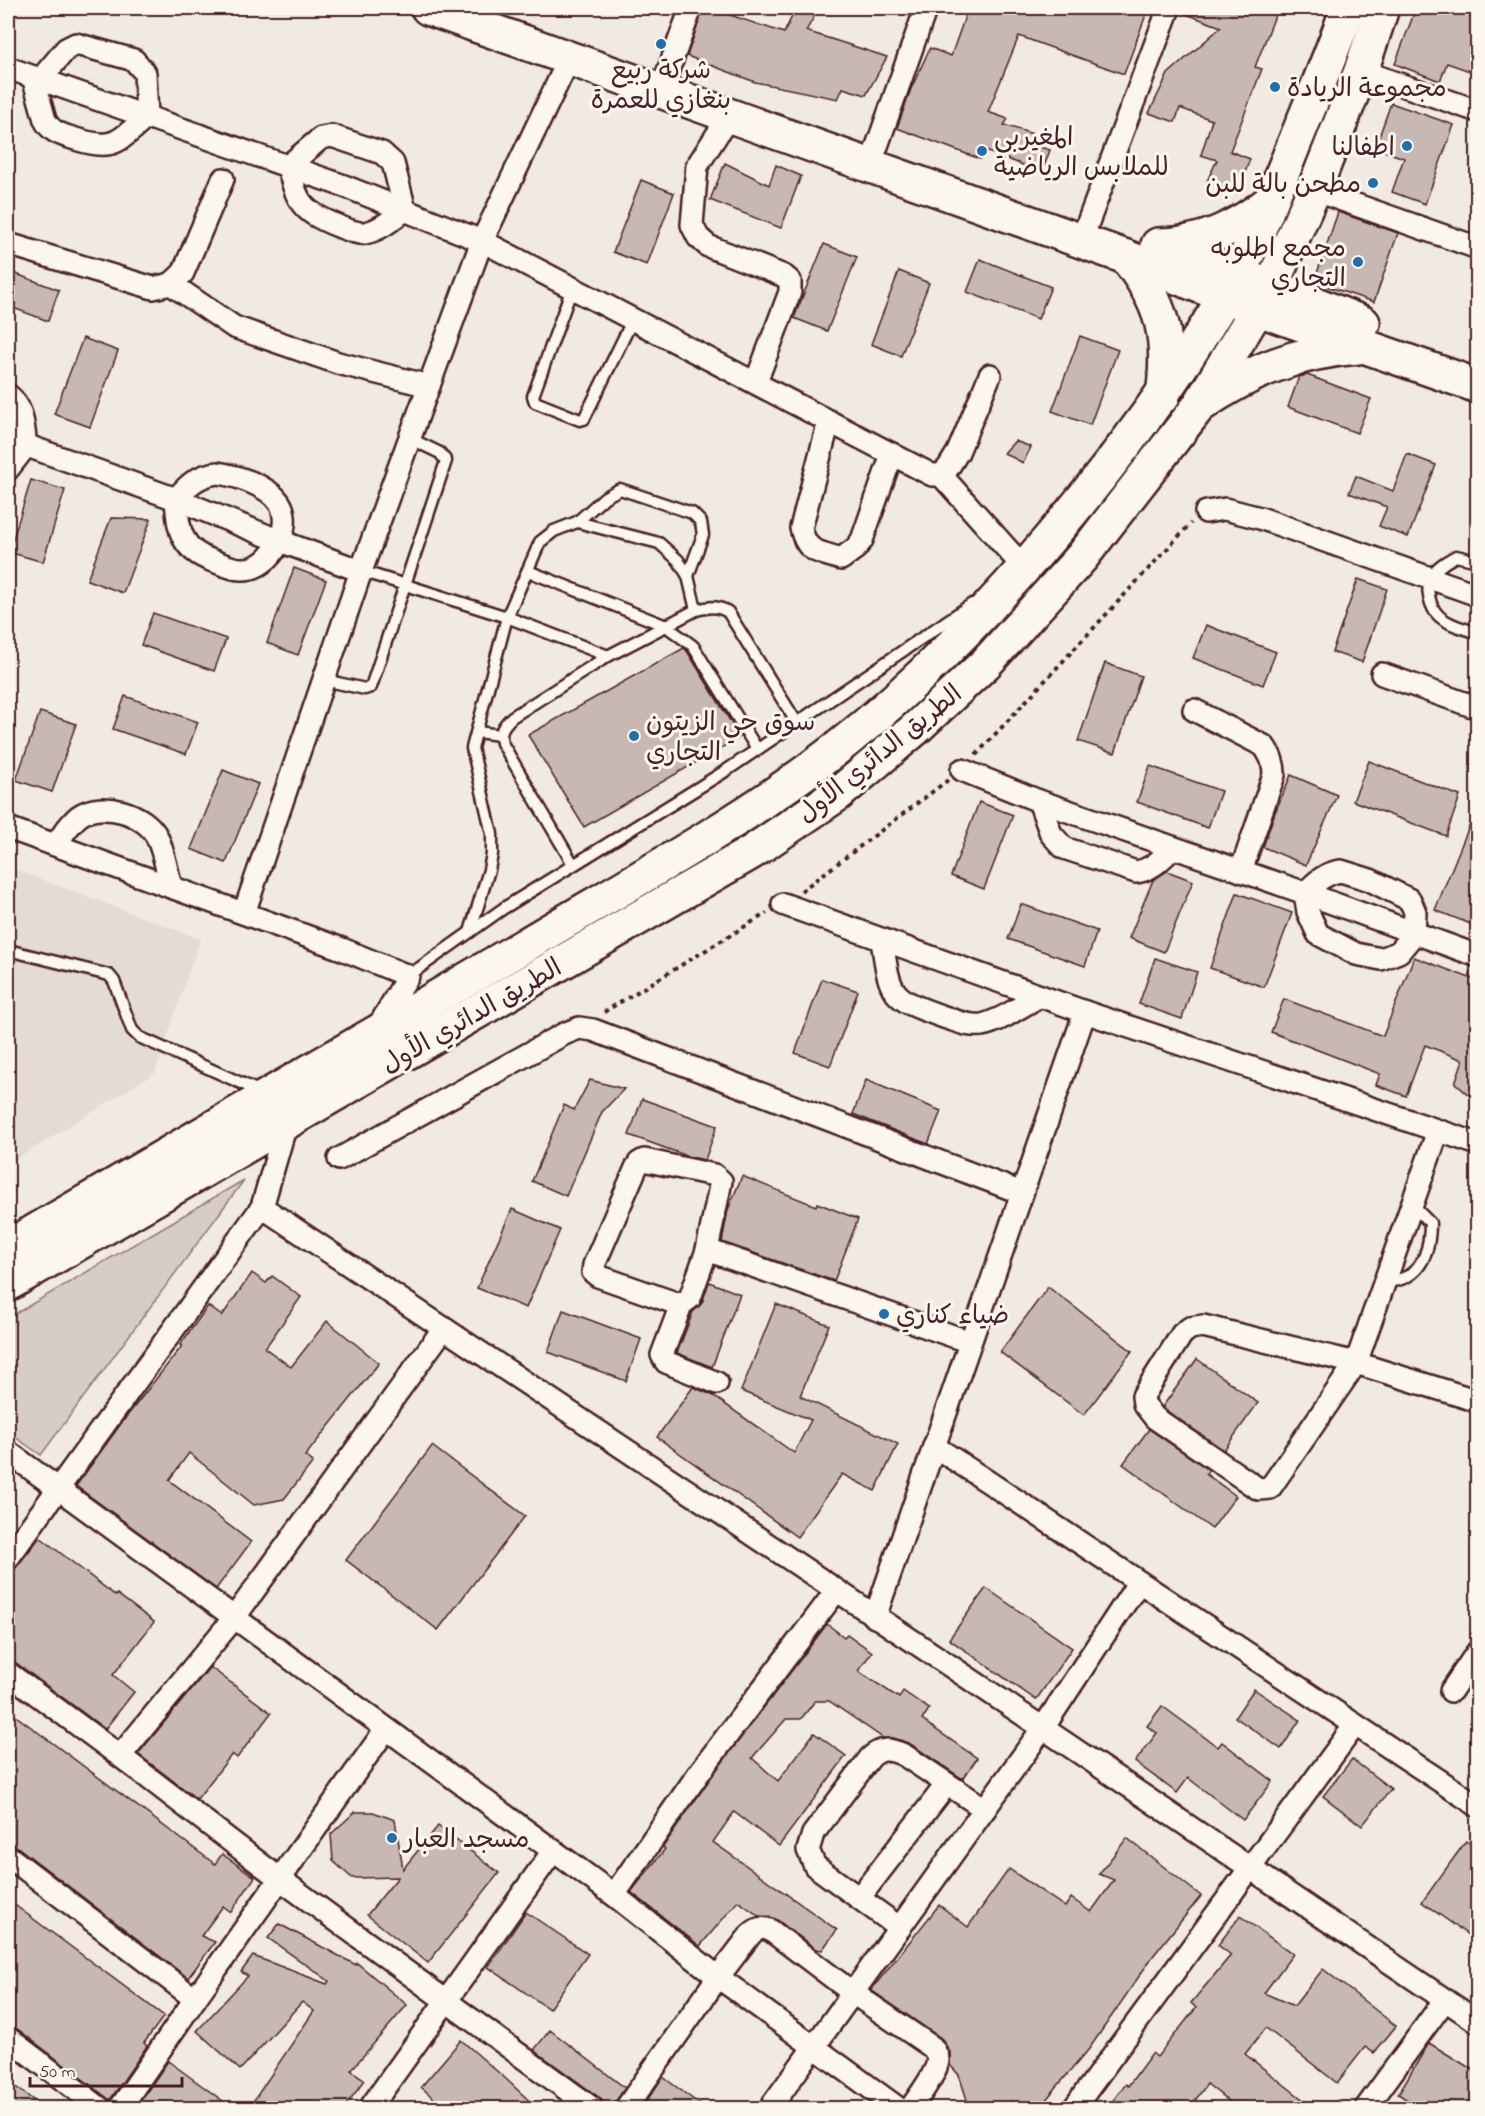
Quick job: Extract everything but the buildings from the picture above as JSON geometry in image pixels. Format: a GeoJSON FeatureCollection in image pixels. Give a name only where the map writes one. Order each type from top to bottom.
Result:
{"type":"FeatureCollection","features":[{"type":"Feature","properties":{"kind":"main road"},"geometry":{"type":"LineString","coordinates":[[428,8],[729,116],[1135,251],[1264,298],[1366,346],[1478,386]]}},
{"type":"Feature","properties":{"kind":"main road"},"geometry":{"type":"LineString","coordinates":[[488,8],[727,97],[1087,225],[1135,251],[1198,240],[1216,234],[1249,218],[1271,201]]}},
{"type":"Feature","properties":{"kind":"main road","name":"الطريق الدائري الأول"},"geometry":{"type":"LineString","coordinates":[[8,1284],[278,1108],[375,1034],[731,823],[813,767],[886,707],[951,646],[1025,569],[1163,396],[1231,286],[1271,201],[1348,8]]}},
{"type":"Feature","properties":{"kind":"main road","name":"الطريق الدائري الأول"},"geometry":{"type":"LineString","coordinates":[[8,1247],[278,1108],[688,890],[752,852],[838,794],[914,730],[986,663],[1082,557],[1199,406],[1264,298],[1314,190],[1361,71],[1382,8]]}},
{"type":"Feature","properties":{"kind":"main road"},"geometry":{"type":"LineString","coordinates":[[1135,251],[1144,280],[1158,307],[1165,336],[1167,366],[1163,396]]}},
{"type":"Feature","properties":{"kind":"main road"},"geometry":{"type":"LineString","coordinates":[[1264,298],[1371,326],[1478,364]]}},
{"type":"Feature","properties":{"kind":"main road"},"geometry":{"type":"LineString","coordinates":[[1199,406],[1229,386],[1272,365],[1330,349],[1366,346]]}},
{"type":"Feature","properties":{"kind":"street"},"geometry":{"type":"LineString","coordinates":[[667,74],[691,8]]}},
{"type":"Feature","properties":{"kind":"street"},"geometry":{"type":"LineString","coordinates":[[876,149],[926,8]]}},
{"type":"Feature","properties":{"kind":"street"},"geometry":{"type":"LineString","coordinates":[[1087,225],[1169,8]]}},
{"type":"Feature","properties":{"kind":"street"},"geometry":{"type":"LineString","coordinates":[[36,79],[66,49],[76,44],[134,60],[145,73],[147,117]]}},
{"type":"Feature","properties":{"kind":"street"},"geometry":{"type":"LineString","coordinates":[[244,913],[361,571],[482,242],[569,59]]}},
{"type":"Feature","properties":{"kind":"street"},"geometry":{"type":"LineString","coordinates":[[8,68],[288,166],[482,242],[932,475],[941,475],[958,452],[990,375]]}},
{"type":"Feature","properties":{"kind":"street"},"geometry":{"type":"LineString","coordinates":[[1361,71],[1478,111]]}},
{"type":"Feature","properties":{"kind":"street"},"geometry":{"type":"LineString","coordinates":[[36,79],[45,120],[57,133],[97,146],[106,145],[123,137],[147,117]]}},
{"type":"Feature","properties":{"kind":"street"},"geometry":{"type":"LineString","coordinates":[[729,116],[697,166],[692,225],[698,237],[708,246],[784,276],[790,281],[790,292],[756,382]]}},
{"type":"Feature","properties":{"kind":"street"},"geometry":{"type":"LineString","coordinates":[[288,166],[321,138],[332,136],[382,153],[393,163],[405,210]]}},
{"type":"Feature","properties":{"kind":"street"},"geometry":{"type":"LineString","coordinates":[[288,166],[303,207],[316,217],[349,231],[363,234],[375,230],[405,210]]}},
{"type":"Feature","properties":{"kind":"street"},"geometry":{"type":"LineString","coordinates":[[8,244],[153,288],[171,284],[183,273],[223,179]]}},
{"type":"Feature","properties":{"kind":"street"},"geometry":{"type":"LineString","coordinates":[[1314,190],[1478,248]]}},
{"type":"Feature","properties":{"kind":"street"},"geometry":{"type":"LineString","coordinates":[[171,284],[234,327],[338,363],[429,386]]}},
{"type":"Feature","properties":{"kind":"street"},"geometry":{"type":"LineString","coordinates":[[8,395],[16,401],[21,410],[17,443],[8,469]]}},
{"type":"Feature","properties":{"kind":"street"},"geometry":{"type":"LineString","coordinates":[[829,421],[801,528],[804,541],[809,548],[841,559],[856,548],[862,540],[892,454]]}},
{"type":"Feature","properties":{"kind":"street"},"geometry":{"type":"LineString","coordinates":[[17,443],[176,499],[361,571]]}},
{"type":"Feature","properties":{"kind":"street"},"geometry":{"type":"LineString","coordinates":[[207,474],[228,475],[258,486],[278,500],[283,508],[284,519],[280,541],[262,562],[253,568],[239,569],[202,557],[193,552],[181,534],[177,520],[176,499],[187,486],[207,474]]}},
{"type":"Feature","properties":{"kind":"street"},"geometry":{"type":"LineString","coordinates":[[941,475],[1025,569]]}},
{"type":"Feature","properties":{"kind":"street"},"geometry":{"type":"LineString","coordinates":[[1206,512],[1225,509],[1260,518],[1478,595]]}},
{"type":"Feature","properties":{"kind":"street"},"geometry":{"type":"LineString","coordinates":[[1382,674],[1478,708]]}},
{"type":"Feature","properties":{"kind":"street"},"geometry":{"type":"LineString","coordinates":[[1194,710],[1264,746],[1274,765],[1274,775],[1241,871]]}},
{"type":"Feature","properties":{"kind":"street"},"geometry":{"type":"LineString","coordinates":[[962,770],[1039,801],[1305,893],[1478,956]]}},
{"type":"Feature","properties":{"kind":"street"},"geometry":{"type":"LineString","coordinates":[[1039,801],[1051,834],[1064,848],[1136,872],[1153,866],[1173,848]]}},
{"type":"Feature","properties":{"kind":"street"},"geometry":{"type":"LineString","coordinates":[[55,845],[78,817],[87,813],[109,809],[139,817],[157,838],[171,887]]}},
{"type":"Feature","properties":{"kind":"street"},"geometry":{"type":"LineString","coordinates":[[8,828],[342,949],[408,976],[375,1034]]}},
{"type":"Feature","properties":{"kind":"street"},"geometry":{"type":"LineString","coordinates":[[1333,872],[1370,880],[1410,900],[1415,912],[1414,934],[1399,952],[1389,957],[1381,959],[1356,954],[1318,934],[1308,912],[1305,893],[1317,881],[1333,872]]}},
{"type":"Feature","properties":{"kind":"street"},"geometry":{"type":"LineString","coordinates":[[783,904],[1085,1012],[1478,1144]]}},
{"type":"Feature","properties":{"kind":"street"},"geometry":{"type":"LineString","coordinates":[[882,940],[887,979],[896,995],[908,1004],[971,1026],[984,1025],[998,1019],[1040,996]]}},
{"type":"Feature","properties":{"kind":"street"},"geometry":{"type":"LineString","coordinates":[[875,1617],[1085,1012]]}},
{"type":"Feature","properties":{"kind":"street"},"geometry":{"type":"LineString","coordinates":[[339,1159],[564,1034],[579,1028],[593,1030],[1022,1193]]}},
{"type":"Feature","properties":{"kind":"street"},"geometry":{"type":"LineString","coordinates":[[8,1558],[262,1208],[278,1108]]}},
{"type":"Feature","properties":{"kind":"street"},"geometry":{"type":"LineString","coordinates":[[1438,1131],[1356,1363],[1270,1488],[1264,1490],[1254,1486],[1155,1418],[1144,1404],[1143,1396],[1182,1334],[1197,1326],[1209,1326],[1356,1363],[1478,1401]]}},
{"type":"Feature","properties":{"kind":"street"},"geometry":{"type":"LineString","coordinates":[[681,1305],[598,1276],[593,1272],[639,1162],[644,1160],[714,1175],[720,1179],[722,1184],[707,1250],[690,1298],[681,1305],[662,1355],[663,1359],[717,1383]]}},
{"type":"Feature","properties":{"kind":"street"},"geometry":{"type":"LineString","coordinates":[[262,1208],[1043,1728],[1478,2022]]}},
{"type":"Feature","properties":{"kind":"street"},"geometry":{"type":"LineString","coordinates":[[707,1250],[970,1342]]}},
{"type":"Feature","properties":{"kind":"street"},"geometry":{"type":"LineString","coordinates":[[120,1756],[234,1618],[444,1328]]}},
{"type":"Feature","properties":{"kind":"street"},"geometry":{"type":"LineString","coordinates":[[934,1446],[1478,1806]]}},
{"type":"Feature","properties":{"kind":"street"},"geometry":{"type":"LineString","coordinates":[[8,1452],[614,1896],[718,1977],[898,2109]]}},
{"type":"Feature","properties":{"kind":"street"},"geometry":{"type":"LineString","coordinates":[[770,2109],[1043,1728],[1139,1582]]}},
{"type":"Feature","properties":{"kind":"street"},"geometry":{"type":"LineString","coordinates":[[614,1896],[699,1773],[836,1591]]}},
{"type":"Feature","properties":{"kind":"street"},"geometry":{"type":"LineString","coordinates":[[1451,1691],[1478,1652]]}},
{"type":"Feature","properties":{"kind":"street"},"geometry":{"type":"LineString","coordinates":[[8,1673],[280,1880],[592,2109]]}},
{"type":"Feature","properties":{"kind":"street"},"geometry":{"type":"LineString","coordinates":[[1074,2109],[1355,1725]]}},
{"type":"Feature","properties":{"kind":"street"},"geometry":{"type":"LineString","coordinates":[[120,2109],[386,1729]]}},
{"type":"Feature","properties":{"kind":"street"},"geometry":{"type":"LineString","coordinates":[[900,1928],[815,1866],[808,1850],[813,1834],[870,1758],[882,1749],[893,1750],[904,1755],[985,1809]]}},
{"type":"Feature","properties":{"kind":"street"},"geometry":{"type":"LineString","coordinates":[[859,1898],[947,1784]]}},
{"type":"Feature","properties":{"kind":"street"},"geometry":{"type":"LineString","coordinates":[[370,2109],[553,1851]]}},
{"type":"Feature","properties":{"kind":"street"},"geometry":{"type":"LineString","coordinates":[[8,1856],[195,1999]]}},
{"type":"Feature","properties":{"kind":"street"},"geometry":{"type":"LineString","coordinates":[[626,2109],[718,1977],[751,1934],[757,1929],[764,1928],[770,1930],[853,1993],[932,2047],[937,2054],[938,2061],[911,2109]]}},
{"type":"Feature","properties":{"kind":"street"},"geometry":{"type":"LineString","coordinates":[[1366,2109],[1444,2001]]}},
{"type":"Feature","properties":{"kind":"street"},"geometry":{"type":"LineString","coordinates":[[8,2038],[100,2109]]}},
{"type":"Feature","properties":{"kind":"lane"},"geometry":{"type":"LineString","coordinates":[[572,288],[533,396],[535,402],[580,420],[584,419],[633,320]]}},
{"type":"Feature","properties":{"kind":"lane"},"geometry":{"type":"LineString","coordinates":[[324,680],[365,689],[371,687],[446,461],[440,453],[409,438]]}},
{"type":"Feature","properties":{"kind":"lane"},"geometry":{"type":"LineString","coordinates":[[470,932],[492,854],[492,834],[472,748],[507,617],[540,542],[554,531],[578,522],[605,497],[620,489],[692,513],[700,522],[703,535],[688,576]]}},
{"type":"Feature","properties":{"kind":"lane"},"geometry":{"type":"LineString","coordinates":[[578,522],[659,543],[678,560],[688,576],[696,610]]}},
{"type":"Feature","properties":{"kind":"lane"},"geometry":{"type":"LineString","coordinates":[[1478,561],[1456,556],[1443,564],[1430,578],[1429,596],[1437,614],[1449,622],[1478,633]]}},
{"type":"Feature","properties":{"kind":"lane"},"geometry":{"type":"LineString","coordinates":[[408,976],[573,864],[757,749],[1025,569]]}},
{"type":"Feature","properties":{"kind":"lane"},"geometry":{"type":"LineString","coordinates":[[361,571],[507,617],[608,656]]}},
{"type":"Feature","properties":{"kind":"lane"},"geometry":{"type":"LineString","coordinates":[[528,571],[666,626],[693,646],[757,749]]}},
{"type":"Feature","properties":{"kind":"lane"},"geometry":{"type":"LineString","coordinates":[[573,864],[502,743],[500,735],[503,726],[512,717],[608,656],[696,610],[709,607],[721,608],[728,612],[796,723]]}},
{"type":"Feature","properties":{"kind":"lane"},"geometry":{"type":"LineString","coordinates":[[477,732],[500,735]]}},
{"type":"Feature","properties":{"kind":"lane"},"geometry":{"type":"LineString","coordinates":[[8,950],[109,975],[114,981],[132,1030],[139,1038],[278,1108]]}},
{"type":"Feature","properties":{"kind":"lane"},"geometry":{"type":"LineString","coordinates":[[1384,1283],[1408,1277],[1422,1262],[1430,1241],[1430,1223],[1412,1205]]}},
{"type":"Feature","properties":{"kind":"path"},"geometry":{"type":"LineString","coordinates":[[579,1028],[783,904],[962,770],[1186,527],[1206,512]]}},
{"type":"Feature","properties":{"kind":"shaded area"},"geometry":{"type":"Polygon","coordinates":[[[8,867],[200,939],[155,1073],[8,1164],[8,867]]]}},
{"type":"Feature","properties":{"kind":"shaded area"},"geometry":{"type":"Polygon","coordinates":[[[244,1180],[41,1455],[8,1432],[8,1318],[244,1180]]]}},
{"type":"Feature","properties":{"kind":"place","name":"شركة ربيع بنغازي للعمرة"},"geometry":{"type":"Point","coordinates":[661,44]}},
{"type":"Feature","properties":{"kind":"place","name":"مجموعة الريادة"},"geometry":{"type":"Point","coordinates":[1275,87]}},
{"type":"Feature","properties":{"kind":"place","name":"اطفالنا"},"geometry":{"type":"Point","coordinates":[1407,146]}},
{"type":"Feature","properties":{"kind":"place","name":"المغيربي للملابس الرياضية"},"geometry":{"type":"Point","coordinates":[982,151]}},
{"type":"Feature","properties":{"kind":"place","name":"مطحن بالة للبن"},"geometry":{"type":"Point","coordinates":[1373,183]}},
{"type":"Feature","properties":{"kind":"place","name":"مجمع اطلوبه التجاري"},"geometry":{"type":"Point","coordinates":[1358,262]}},
{"type":"Feature","properties":{"kind":"place","name":"سوق حي الزيتون التجاري"},"geometry":{"type":"Point","coordinates":[634,736]}},
{"type":"Feature","properties":{"kind":"place","name":"ضياء كناري"},"geometry":{"type":"Point","coordinates":[884,1314]}},
{"type":"Feature","properties":{"kind":"place","name":"مسجد العبار"},"geometry":{"type":"Point","coordinates":[392,1838]}}]}
